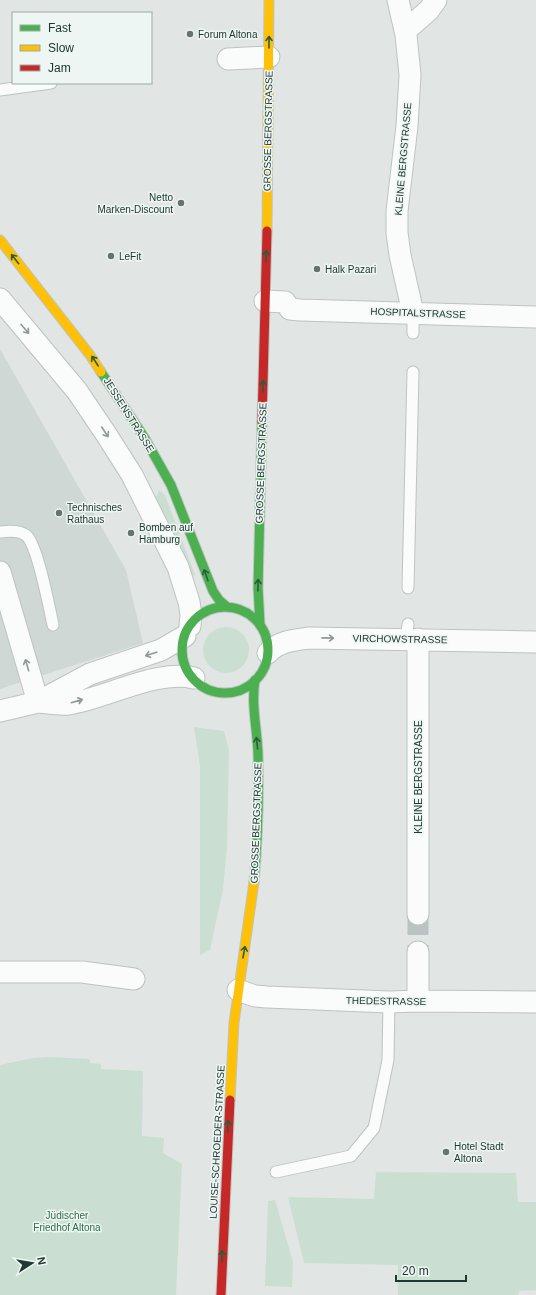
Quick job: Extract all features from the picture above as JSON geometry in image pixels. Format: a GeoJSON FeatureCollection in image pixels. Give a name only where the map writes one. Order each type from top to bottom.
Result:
{"type":"FeatureCollection","features":[{"type":"Feature","properties":{"kind":"street","name":"GROSSE BERGSTRASSE"},"geometry":{"type":"LineString","coordinates":[[260,624],[258,588],[265,301],[269,0]]}},
{"type":"Feature","properties":{"kind":"street","name":"KLEINE BERGSTRASSE"},"geometry":{"type":"LineString","coordinates":[[398,0],[405,31],[409,62],[409,97],[397,218],[400,255],[414,313]]}},
{"type":"Feature","properties":{"kind":"street"},"geometry":{"type":"LineString","coordinates":[[405,31],[429,10],[436,0]]}},
{"type":"Feature","properties":{"kind":"street","name":"GROSSE BERGSTRASSE"},"geometry":{"type":"LineString","coordinates":[[228,59],[269,58]]}},
{"type":"Feature","properties":{"kind":"street","name":"JESSENSTRASSE"},"geometry":{"type":"LineString","coordinates":[[0,240],[90,354],[144,437],[171,485],[213,591],[219,600],[227,607]]}},
{"type":"Feature","properties":{"kind":"street"},"geometry":{"type":"LineString","coordinates":[[0,300],[77,391],[132,475],[178,567],[189,602],[190,615],[187,631],[183,653],[187,669],[194,678],[213,691],[224,692],[241,689],[255,680],[264,668],[268,653],[266,635],[260,624],[252,616],[243,610],[227,607],[216,608],[197,618],[187,631],[161,650],[90,674],[38,702],[0,712]]}},
{"type":"Feature","properties":{"kind":"street","name":"HOSPITALSTRASSE"},"geometry":{"type":"LineString","coordinates":[[265,301],[285,302],[290,309],[300,310],[536,317]]}},
{"type":"Feature","properties":{"kind":"street"},"geometry":{"type":"LineString","coordinates":[[0,572],[38,702]]}},
{"type":"Feature","properties":{"kind":"street","name":"KLEINE BERGSTRASSE"},"geometry":{"type":"LineString","coordinates":[[411,634],[418,914]]}},
{"type":"Feature","properties":{"kind":"street","name":"VIRCHOWSTRASSE"},"geometry":{"type":"LineString","coordinates":[[268,653],[270,650],[284,642],[309,638],[411,634],[536,642]]}},
{"type":"Feature","properties":{"kind":"street"},"geometry":{"type":"LineString","coordinates":[[38,702],[69,704],[159,678],[176,676],[194,678]]}},
{"type":"Feature","properties":{"kind":"street","name":"GROSSE BERGSTRASSE"},"geometry":{"type":"LineString","coordinates":[[238,990],[254,887],[257,841],[258,753],[252,704],[255,680]]}},
{"type":"Feature","properties":{"kind":"street"},"geometry":{"type":"LineString","coordinates":[[418,952],[418,1001]]}},
{"type":"Feature","properties":{"kind":"street"},"geometry":{"type":"LineString","coordinates":[[0,972],[82,972],[134,979]]}},
{"type":"Feature","properties":{"kind":"street","name":"THEDESTRASSE"},"geometry":{"type":"LineString","coordinates":[[238,990],[255,996],[267,997],[389,1002],[536,1002]]}},
{"type":"Feature","properties":{"kind":"street","name":"LOUISE-SCHROEDER-STRASSE"},"geometry":{"type":"LineString","coordinates":[[221,1295],[232,1058],[238,990]]}},
{"type":"Feature","properties":{"kind":"lane"},"geometry":{"type":"LineString","coordinates":[[0,90],[44,84]]}},
{"type":"Feature","properties":{"kind":"lane","name":"KLEINE BERGSTRASSE"},"geometry":{"type":"LineString","coordinates":[[413,333],[414,313]]}},
{"type":"Feature","properties":{"kind":"lane"},"geometry":{"type":"LineString","coordinates":[[408,588],[413,372]]}},
{"type":"Feature","properties":{"kind":"lane"},"geometry":{"type":"LineString","coordinates":[[0,532],[17,532],[26,536],[34,548],[54,625]]}},
{"type":"Feature","properties":{"kind":"lane"},"geometry":{"type":"LineString","coordinates":[[276,1172],[351,1156],[374,1128],[388,1060],[389,1002]]}},
{"type":"Feature","properties":{"kind":"shaded area"},"geometry":{"type":"Polygon","coordinates":[[[0,349],[126,570],[143,643],[0,689],[0,349]]]}},
{"type":"Feature","properties":{"kind":"green space"},"geometry":{"type":"Polygon","coordinates":[[[159,490],[165,495],[195,575],[187,578],[155,500],[159,490]]]}},
{"type":"Feature","properties":{"kind":"green space"},"geometry":{"type":"Polygon","coordinates":[[[231,627],[243,633],[248,641],[248,659],[243,667],[235,672],[221,673],[209,667],[204,659],[203,645],[209,633],[217,628],[231,627]]]}},
{"type":"Feature","properties":{"kind":"green space"},"geometry":{"type":"Polygon","coordinates":[[[194,727],[224,731],[229,750],[227,847],[223,889],[210,950],[200,955],[200,766],[194,727]]]}},
{"type":"Feature","properties":{"kind":"green space","name":"Jüdischer Friedhof Altona"},"geometry":{"type":"Polygon","coordinates":[[[50,1057],[90,1059],[90,1063],[101,1064],[101,1069],[143,1071],[142,1136],[164,1138],[163,1153],[182,1164],[176,1295],[0,1295],[0,1065],[32,1058],[50,1057]]]}},
{"type":"Feature","properties":{"kind":"green space"},"geometry":{"type":"Polygon","coordinates":[[[376,1172],[516,1173],[518,1202],[536,1202],[536,1290],[519,1291],[518,1295],[398,1295],[398,1265],[304,1263],[288,1197],[374,1199],[376,1172]]]}},
{"type":"Feature","properties":{"kind":"green space"},"geometry":{"type":"Polygon","coordinates":[[[275,1200],[293,1262],[292,1287],[265,1286],[268,1201],[275,1200]]]}},
{"type":"Feature","properties":{"kind":"tunnel"},"geometry":{"type":"LineString","coordinates":[[418,914],[418,952]]}},
{"type":"Feature","properties":{"kind":"traffic: fast"},"geometry":{"type":"LineString","coordinates":[[101,372],[144,437],[171,485],[213,591],[219,600],[227,607]]}},
{"type":"Feature","properties":{"kind":"traffic: fast"},"geometry":{"type":"LineString","coordinates":[[260,624],[258,588],[262,421]]}},
{"type":"Feature","properties":{"kind":"traffic: fast"},"geometry":{"type":"LineString","coordinates":[[225,607],[241,611],[255,620],[264,634],[268,650],[264,666],[255,680],[241,689],[225,693],[209,689],[195,680],[186,666],[182,650],[186,634],[195,620],[209,611],[225,607]]}},
{"type":"Feature","properties":{"kind":"traffic: fast"},"geometry":{"type":"LineString","coordinates":[[254,882],[258,785],[258,753],[254,707],[255,680]]}},
{"type":"Feature","properties":{"kind":"traffic: slow"},"geometry":{"type":"LineString","coordinates":[[267,231],[269,0]]}},
{"type":"Feature","properties":{"kind":"traffic: slow"},"geometry":{"type":"LineString","coordinates":[[0,240],[90,355],[101,372]]}},
{"type":"Feature","properties":{"kind":"traffic: slow"},"geometry":{"type":"LineString","coordinates":[[230,1100],[234,1023],[254,882]]}},
{"type":"Feature","properties":{"kind":"traffic: jam"},"geometry":{"type":"LineString","coordinates":[[262,421],[267,231]]}},
{"type":"Feature","properties":{"kind":"traffic: jam"},"geometry":{"type":"LineString","coordinates":[[221,1295],[230,1100]]}},
{"type":"Feature","properties":{"kind":"place","name":"Forum Altona"},"geometry":{"type":"Point","coordinates":[190,34]}},
{"type":"Feature","properties":{"kind":"place","name":"Netto Marken-Discount"},"geometry":{"type":"Point","coordinates":[181,203]}},
{"type":"Feature","properties":{"kind":"place","name":"LeFit"},"geometry":{"type":"Point","coordinates":[111,256]}},
{"type":"Feature","properties":{"kind":"place","name":"Halk Pazari"},"geometry":{"type":"Point","coordinates":[317,269]}},
{"type":"Feature","properties":{"kind":"place","name":"Technisches Rathaus"},"geometry":{"type":"Point","coordinates":[59,513]}},
{"type":"Feature","properties":{"kind":"place","name":"Bomben auf Hamburg"},"geometry":{"type":"Point","coordinates":[131,533]}},
{"type":"Feature","properties":{"kind":"place","name":"Hotel Stadt Altona"},"geometry":{"type":"Point","coordinates":[446,1152]}}]}
